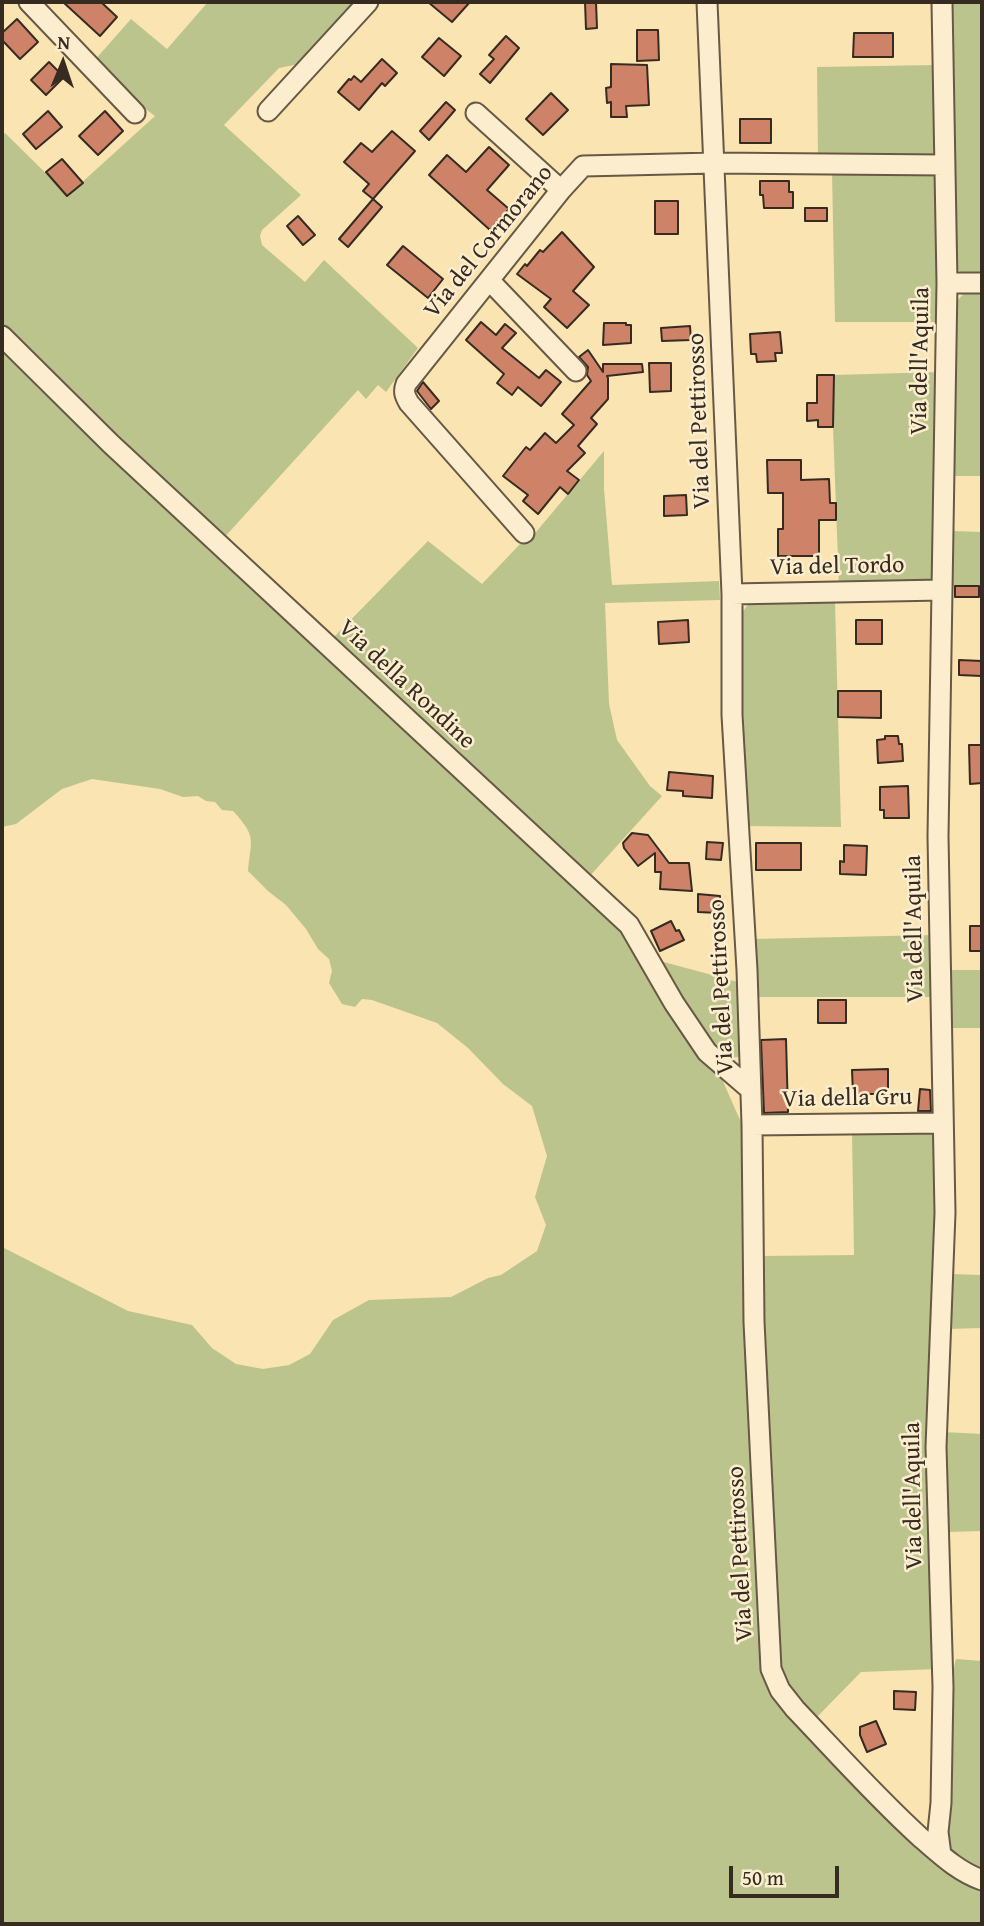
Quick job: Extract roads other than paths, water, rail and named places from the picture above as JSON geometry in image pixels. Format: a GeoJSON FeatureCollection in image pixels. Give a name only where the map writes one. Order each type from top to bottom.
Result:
{"type":"FeatureCollection","features":[{"type":"Feature","properties":{"kind":"street"},"geometry":{"type":"LineString","coordinates":[[29,2],[135,113]]}},
{"type":"Feature","properties":{"kind":"street"},"geometry":{"type":"LineString","coordinates":[[268,111],[368,2]]}},
{"type":"Feature","properties":{"kind":"street","name":"Via del Pettirosso"},"geometry":{"type":"LineString","coordinates":[[707,2],[732,594],[732,716],[747,970],[754,1322],[771,1669],[780,1690],[795,1709],[904,1822],[956,1867],[982,1880]]}},
{"type":"Feature","properties":{"kind":"street","name":"Via dell'Aquila"},"geometry":{"type":"LineString","coordinates":[[942,2],[947,283],[938,836],[945,1213],[936,1447],[943,1687],[938,1832],[942,1855]]}},
{"type":"Feature","properties":{"kind":"street"},"geometry":{"type":"LineString","coordinates":[[476,113],[561,190]]}},
{"type":"Feature","properties":{"kind":"street","name":"Via del Cormorano"},"geometry":{"type":"LineString","coordinates":[[524,533],[409,402],[404,390],[489,280],[583,166],[714,163],[945,165]]}},
{"type":"Feature","properties":{"kind":"street"},"geometry":{"type":"LineString","coordinates":[[489,280],[576,371]]}},
{"type":"Feature","properties":{"kind":"street"},"geometry":{"type":"LineString","coordinates":[[947,283],[982,283]]}},
{"type":"Feature","properties":{"kind":"street","name":"Via della Rondine"},"geometry":{"type":"LineString","coordinates":[[2,336],[111,444],[629,925],[674,1003],[707,1052],[751,1090]]}},
{"type":"Feature","properties":{"kind":"street","name":"Via del Tordo"},"geometry":{"type":"LineString","coordinates":[[732,594],[942,590]]}},
{"type":"Feature","properties":{"kind":"street","name":"Via della Gru"},"geometry":{"type":"LineString","coordinates":[[752,1125],[943,1123]]}},
{"type":"Feature","properties":{"kind":"street"},"geometry":{"type":"LineString","coordinates":[[904,1822],[925,1818],[941,1803]]}}]}
